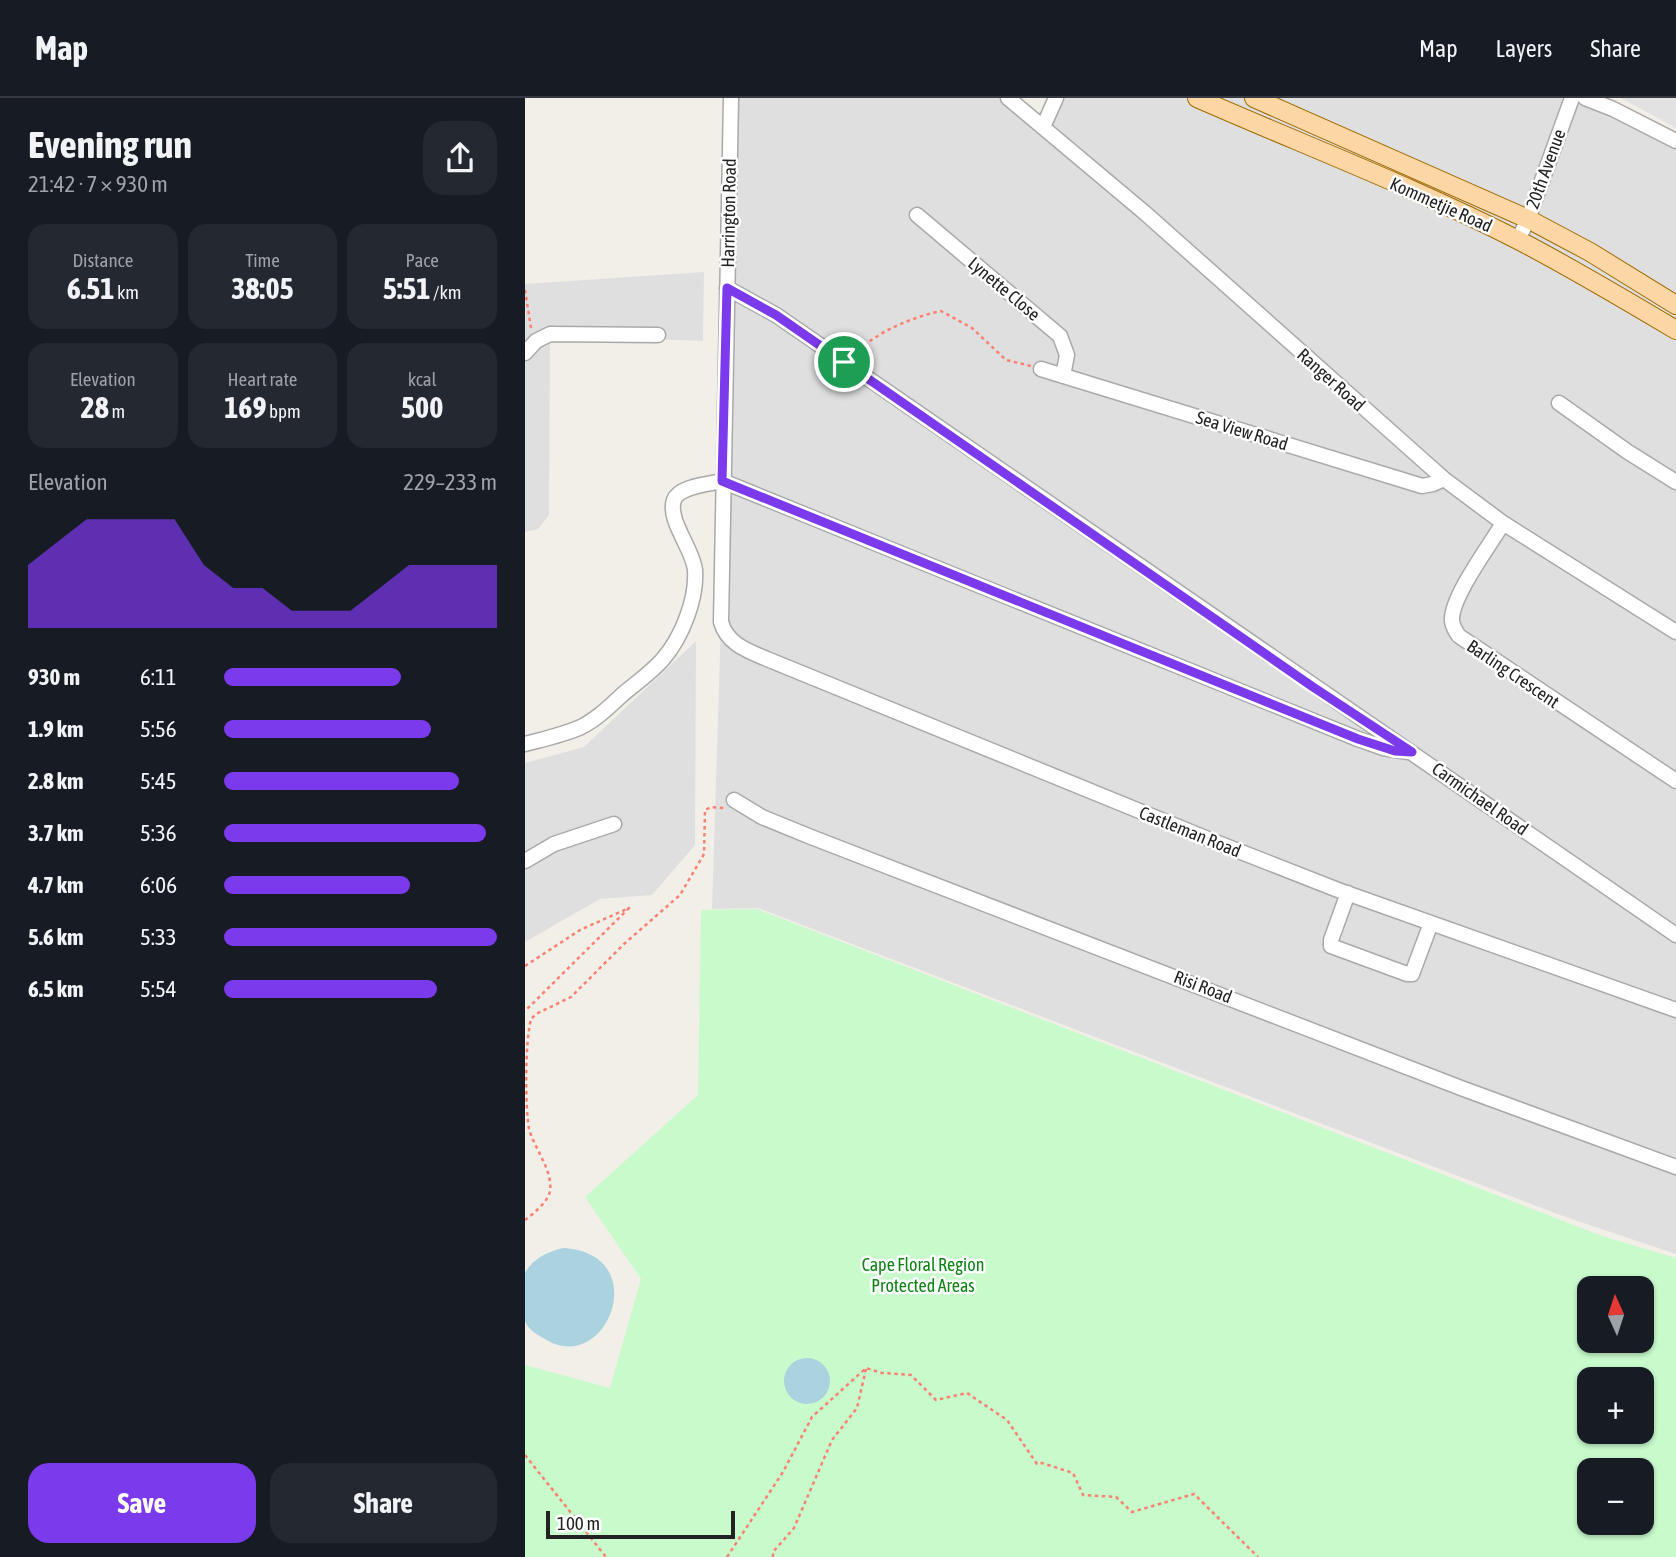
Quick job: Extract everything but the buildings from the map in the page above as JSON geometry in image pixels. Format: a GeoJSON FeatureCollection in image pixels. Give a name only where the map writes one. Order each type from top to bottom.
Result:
{"type":"FeatureCollection","features":[{"type":"Feature","properties":{"kind":"main road","name":"Kommetjie Road"},"geometry":{"type":"LineString","coordinates":[[1197,98],[1518,240],[1591,279],[1676,330]]}},
{"type":"Feature","properties":{"kind":"main road","name":"Kommetjie Road"},"geometry":{"type":"LineString","coordinates":[[1254,98],[1528,219],[1676,305]]}},
{"type":"Feature","properties":{"kind":"street","name":"Harrington Road"},"geometry":{"type":"LineString","coordinates":[[721,622],[731,98]]}},
{"type":"Feature","properties":{"kind":"street","name":"Ranger Road"},"geometry":{"type":"LineString","coordinates":[[1009,98],[1145,213],[1444,479],[1503,523],[1676,632]]}},
{"type":"Feature","properties":{"kind":"street"},"geometry":{"type":"LineString","coordinates":[[1043,127],[1056,98]]}},
{"type":"Feature","properties":{"kind":"street","name":"20th Avenue"},"geometry":{"type":"LineString","coordinates":[[1518,240],[1572,98]]}},
{"type":"Feature","properties":{"kind":"street"},"geometry":{"type":"LineString","coordinates":[[1585,98],[1676,141]]}},
{"type":"Feature","properties":{"kind":"street","name":"Lynette Close"},"geometry":{"type":"LineString","coordinates":[[917,215],[1060,336],[1067,355],[1063,376]]}},
{"type":"Feature","properties":{"kind":"street","name":"Carmichael Road"},"geometry":{"type":"LineString","coordinates":[[727,288],[776,315],[1676,935]]}},
{"type":"Feature","properties":{"kind":"street"},"geometry":{"type":"LineString","coordinates":[[528,349],[550,334],[659,335]]}},
{"type":"Feature","properties":{"kind":"street","name":"Sea View Road"},"geometry":{"type":"LineString","coordinates":[[1041,369],[1422,486],[1444,479]]}},
{"type":"Feature","properties":{"kind":"street"},"geometry":{"type":"LineString","coordinates":[[1559,403],[1676,482]]}},
{"type":"Feature","properties":{"kind":"street"},"geometry":{"type":"LineString","coordinates":[[525,744],[587,724],[663,659],[691,607],[694,588],[693,560],[679,531],[673,502],[676,496],[686,490],[722,481],[1358,739],[1395,751],[1412,752]]}},
{"type":"Feature","properties":{"kind":"street","name":"Barling Crescent"},"geometry":{"type":"LineString","coordinates":[[1503,523],[1465,584],[1454,608],[1452,622],[1459,636],[1676,781]]}},
{"type":"Feature","properties":{"kind":"street","name":"Castleman Road"},"geometry":{"type":"LineString","coordinates":[[721,622],[737,644],[767,659],[1213,841],[1348,894],[1676,1010]]}},
{"type":"Feature","properties":{"kind":"street","name":"Risi Road"},"geometry":{"type":"LineString","coordinates":[[739,804],[799,832],[1461,1088],[1676,1167]]}},
{"type":"Feature","properties":{"kind":"street"},"geometry":{"type":"LineString","coordinates":[[525,861],[571,837],[614,824]]}},
{"type":"Feature","properties":{"kind":"street"},"geometry":{"type":"LineString","coordinates":[[1348,894],[1331,946],[1407,974],[1412,974],[1431,923]]}},
{"type":"Feature","properties":{"kind":"path"},"geometry":{"type":"LineString","coordinates":[[525,290],[531,323],[528,349]]}},
{"type":"Feature","properties":{"kind":"path"},"geometry":{"type":"LineString","coordinates":[[844,362],[884,331],[941,311],[972,328],[1006,360],[1041,369]]}},
{"type":"Feature","properties":{"kind":"path"},"geometry":{"type":"LineString","coordinates":[[525,1220],[545,1200],[550,1189],[527,1118],[525,1077],[531,1019],[571,997],[624,944],[680,895],[704,854],[705,810],[739,804]]}},
{"type":"Feature","properties":{"kind":"path"},"geometry":{"type":"LineString","coordinates":[[525,966],[580,930],[629,908],[525,1010]]}},
{"type":"Feature","properties":{"kind":"path"},"geometry":{"type":"LineString","coordinates":[[727,1557],[783,1472],[812,1417],[866,1368]]}},
{"type":"Feature","properties":{"kind":"path"},"geometry":{"type":"LineString","coordinates":[[773,1557],[772,1552],[794,1528],[832,1440],[857,1408],[866,1368]]}},
{"type":"Feature","properties":{"kind":"path"},"geometry":{"type":"LineString","coordinates":[[866,1368],[882,1373],[911,1375],[936,1400],[967,1393],[1007,1420],[1037,1464],[1042,1463],[1073,1473],[1083,1495],[1116,1497],[1132,1512],[1194,1494],[1258,1557]]}},
{"type":"Feature","properties":{"kind":"path"},"geometry":{"type":"LineString","coordinates":[[525,1455],[606,1557]]}},
{"type":"Feature","properties":{"kind":"shaded area"},"geometry":{"type":"Polygon","coordinates":[[[731,98],[1008,98],[1043,127],[1056,98],[1585,98],[1676,141],[1676,1254],[1560,1215],[758,908],[712,909],[721,622],[731,98]]]}},
{"type":"Feature","properties":{"kind":"shaded area"},"geometry":{"type":"Polygon","coordinates":[[[1621,98],[1676,98],[1676,128],[1621,98]]]}},
{"type":"Feature","properties":{"kind":"shaded area"},"geometry":{"type":"Polygon","coordinates":[[[704,272],[703,341],[550,335],[549,515],[538,529],[525,532],[525,284],[704,272]]]}},
{"type":"Feature","properties":{"kind":"shaded area"},"geometry":{"type":"Polygon","coordinates":[[[696,641],[695,845],[652,895],[600,899],[525,942],[525,763],[584,747],[696,641]]]}},
{"type":"Feature","properties":{"kind":"green space","name":"Cape Floral Region Protected Areas"},"geometry":{"type":"Polygon","coordinates":[[[757,909],[1602,1236],[1676,1258],[1676,1557],[525,1557],[525,1365],[610,1388],[641,1279],[585,1197],[698,1095],[701,910],[757,909]]]}},
{"type":"Feature","properties":{"kind":"water"},"geometry":{"type":"Polygon","coordinates":[[[563,1248],[591,1255],[608,1270],[614,1289],[612,1310],[602,1329],[587,1342],[567,1346],[539,1336],[525,1321],[525,1273],[541,1256],[563,1248]]]}},
{"type":"Feature","properties":{"kind":"water"},"geometry":{"type":"Polygon","coordinates":[[[807,1358],[823,1365],[830,1381],[823,1397],[807,1404],[791,1397],[784,1381],[791,1365],[807,1358]]]}},
{"type":"Feature","properties":{"kind":"route"},"geometry":{"type":"LineString","coordinates":[[727,288],[776,315],[844,362],[1313,687],[1412,752],[1395,751],[1358,739],[722,481],[727,288]]}}]}
